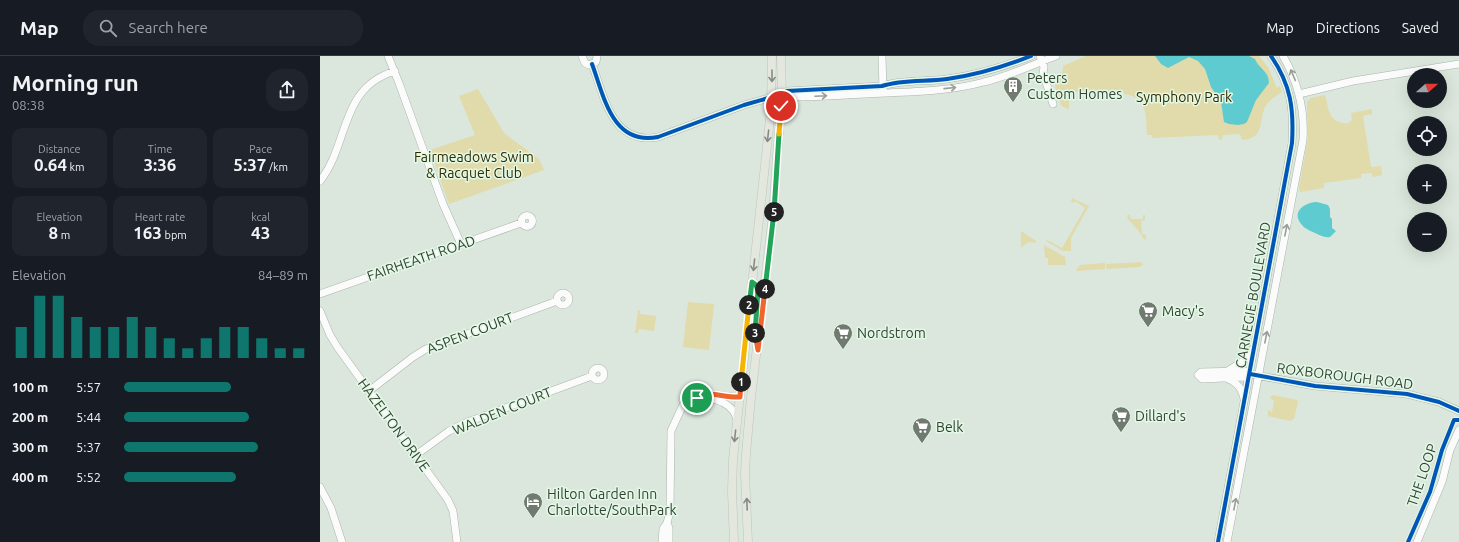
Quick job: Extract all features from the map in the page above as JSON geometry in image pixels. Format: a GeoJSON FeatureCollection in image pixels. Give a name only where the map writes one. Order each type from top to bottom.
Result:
{"type":"FeatureCollection","features":[{"type":"Feature","properties":{"kind":"main road"},"geometry":{"type":"LineString","coordinates":[[734,542],[732,477],[772,97],[772,56]]}},
{"type":"Feature","properties":{"kind":"main road"},"geometry":{"type":"LineString","coordinates":[[748,542],[745,473],[746,454],[751,397],[772,233],[782,95],[781,56]]}},
{"type":"Feature","properties":{"kind":"main road"},"geometry":{"type":"LineString","coordinates":[[752,282],[756,285],[758,290],[755,326],[758,350]]}},
{"type":"Feature","properties":{"kind":"street"},"geometry":{"type":"LineString","coordinates":[[388,56],[395,71],[443,204],[461,244]]}},
{"type":"Feature","properties":{"kind":"street"},"geometry":{"type":"LineString","coordinates":[[582,56],[585,63],[592,64],[596,62],[597,56]]}},
{"type":"Feature","properties":{"kind":"street"},"geometry":{"type":"LineString","coordinates":[[882,56],[884,75],[883,89]]}},
{"type":"Feature","properties":{"kind":"street"},"geometry":{"type":"LineString","coordinates":[[883,89],[893,82],[935,80],[970,76],[999,68],[1030,56],[1033,65],[1043,73]]}},
{"type":"Feature","properties":{"kind":"street"},"geometry":{"type":"LineString","coordinates":[[592,64],[612,117],[625,131],[638,137],[648,138],[658,137],[751,102],[772,97],[782,95],[883,89],[960,87],[983,82],[1033,65],[1041,59],[1056,56]]}},
{"type":"Feature","properties":{"kind":"street","name":"CARNEGIE BOULEVARD"},"geometry":{"type":"LineString","coordinates":[[1218,542],[1293,136],[1293,109],[1290,94],[1284,77],[1271,56]]}},
{"type":"Feature","properties":{"kind":"street","name":"CARNEGIE BOULEVARD"},"geometry":{"type":"LineString","coordinates":[[1228,542],[1303,140],[1303,113],[1299,94],[1292,72],[1283,56]]}},
{"type":"Feature","properties":{"kind":"street"},"geometry":{"type":"LineString","coordinates":[[1299,94],[1353,81],[1459,65],[1457,56]]}},
{"type":"Feature","properties":{"kind":"street"},"geometry":{"type":"LineString","coordinates":[[1041,59],[1044,68],[1043,73],[1053,104]]}},
{"type":"Feature","properties":{"kind":"street"},"geometry":{"type":"LineString","coordinates":[[320,181],[333,162],[348,114],[358,98],[372,83],[382,76],[395,71]]}},
{"type":"Feature","properties":{"kind":"street","name":"FAIRHEATH ROAD"},"geometry":{"type":"LineString","coordinates":[[320,294],[521,222]]}},
{"type":"Feature","properties":{"kind":"street","name":"ASPEN COURT"},"geometry":{"type":"LineString","coordinates":[[369,391],[414,356],[426,349],[557,301]]}},
{"type":"Feature","properties":{"kind":"street","name":"HAZELTON DRIVE"},"geometry":{"type":"LineString","coordinates":[[320,311],[332,339],[450,504],[454,515],[457,542]]}},
{"type":"Feature","properties":{"kind":"street"},"geometry":{"type":"LineString","coordinates":[[1226,371],[1245,360],[1255,344]]}},
{"type":"Feature","properties":{"kind":"street","name":"ROXBOROUGH ROAD"},"geometry":{"type":"LineString","coordinates":[[1223,378],[1202,379],[1198,375],[1201,372],[1244,371],[1259,376],[1325,387],[1407,394],[1439,402],[1459,411]]}},
{"type":"Feature","properties":{"kind":"street"},"geometry":{"type":"LineString","coordinates":[[1223,378],[1246,377],[1250,374]]}},
{"type":"Feature","properties":{"kind":"street","name":"WALDEN COURT"},"geometry":{"type":"LineString","coordinates":[[416,455],[449,432],[465,423],[592,376]]}},
{"type":"Feature","properties":{"kind":"street"},"geometry":{"type":"LineString","coordinates":[[1223,378],[1233,381],[1238,385],[1243,393],[1244,404]]}},
{"type":"Feature","properties":{"kind":"street"},"geometry":{"type":"LineString","coordinates":[[662,542],[662,529],[667,522],[670,511],[671,431],[683,405],[694,396],[702,394],[740,397]]}},
{"type":"Feature","properties":{"kind":"street"},"geometry":{"type":"LineString","coordinates":[[688,400],[701,398],[719,401],[733,411],[737,420]]}},
{"type":"Feature","properties":{"kind":"street"},"geometry":{"type":"LineString","coordinates":[[1417,542],[1442,482],[1450,450],[1459,430]]}},
{"type":"Feature","properties":{"kind":"street"},"geometry":{"type":"LineString","coordinates":[[320,487],[330,508],[342,542]]}},
{"type":"Feature","properties":{"kind":"street"},"geometry":{"type":"LineString","coordinates":[[667,522],[669,528],[669,542]]}},
{"type":"Feature","properties":{"kind":"green space","name":"Symphony Park"},"geometry":{"type":"Polygon","coordinates":[[[1086,56],[1259,56],[1268,67],[1277,88],[1280,86],[1282,92],[1273,98],[1265,107],[1258,133],[1249,139],[1242,140],[1240,134],[1223,135],[1222,139],[1219,140],[1218,135],[1152,138],[1152,135],[1147,135],[1146,114],[1142,103],[1132,96],[1124,94],[1123,90],[1075,92],[1074,96],[1069,97],[1069,109],[1063,107],[1058,98],[1055,83],[1056,80],[1062,73],[1063,66],[1086,56]]]}},
{"type":"Feature","properties":{"kind":"green space","name":"Fairmeadows Swim & Racquet Club"},"geometry":{"type":"Polygon","coordinates":[[[478,89],[504,133],[539,159],[544,170],[449,204],[430,150],[475,135],[459,96],[478,89]]]}},
{"type":"Feature","properties":{"kind":"green space"},"geometry":{"type":"Polygon","coordinates":[[[1325,95],[1331,116],[1343,123],[1348,123],[1352,120],[1351,113],[1372,109],[1372,114],[1363,116],[1371,167],[1381,166],[1382,175],[1373,177],[1371,173],[1361,174],[1361,178],[1324,183],[1324,188],[1300,192],[1299,188],[1308,138],[1307,102],[1311,98],[1325,95]]]}},
{"type":"Feature","properties":{"kind":"green space"},"geometry":{"type":"Polygon","coordinates":[[[1072,198],[1089,206],[1071,238],[1071,251],[1063,251],[1046,241],[1047,240],[1062,248],[1085,208],[1075,201],[1074,203],[1071,201],[1072,198]]]}},
{"type":"Feature","properties":{"kind":"green space"},"geometry":{"type":"Polygon","coordinates":[[[1127,215],[1130,215],[1131,219],[1143,219],[1143,215],[1145,215],[1145,220],[1141,221],[1142,234],[1146,235],[1146,240],[1128,219],[1127,215]]]}},
{"type":"Feature","properties":{"kind":"green space"},"geometry":{"type":"Polygon","coordinates":[[[1021,231],[1036,241],[1035,243],[1029,242],[1021,248],[1021,231]]]}},
{"type":"Feature","properties":{"kind":"green space"},"geometry":{"type":"Polygon","coordinates":[[[1044,245],[1065,257],[1066,265],[1048,265],[1048,258],[1045,258],[1044,245]]]}},
{"type":"Feature","properties":{"kind":"green space"},"geometry":{"type":"Polygon","coordinates":[[[1141,262],[1143,265],[1139,267],[1107,269],[1106,264],[1141,262]]]}},
{"type":"Feature","properties":{"kind":"green space"},"geometry":{"type":"Polygon","coordinates":[[[1105,263],[1105,269],[1076,271],[1080,265],[1105,263]]]}},
{"type":"Feature","properties":{"kind":"green space"},"geometry":{"type":"Polygon","coordinates":[[[688,302],[714,304],[709,350],[683,347],[688,302]]]}},
{"type":"Feature","properties":{"kind":"green space"},"geometry":{"type":"Polygon","coordinates":[[[638,310],[640,310],[640,314],[656,316],[654,331],[639,329],[638,333],[635,333],[638,310]]]}},
{"type":"Feature","properties":{"kind":"green space"},"geometry":{"type":"Polygon","coordinates":[[[1272,395],[1297,400],[1298,402],[1294,419],[1290,421],[1268,416],[1268,410],[1272,412],[1274,401],[1270,398],[1272,395]]]}},
{"type":"Feature","properties":{"kind":"water"},"geometry":{"type":"Polygon","coordinates":[[[1155,56],[1249,56],[1255,59],[1266,73],[1269,83],[1256,100],[1247,122],[1238,125],[1229,124],[1224,122],[1221,102],[1211,87],[1205,69],[1198,61],[1189,57],[1168,68],[1161,64],[1155,56]]]}},
{"type":"Feature","properties":{"kind":"water"},"geometry":{"type":"Polygon","coordinates":[[[1312,202],[1328,205],[1330,209],[1332,228],[1336,231],[1330,237],[1322,236],[1308,230],[1299,220],[1298,212],[1300,209],[1312,202]]]}},
{"type":"Feature","properties":{"kind":"cycle path"},"geometry":{"type":"LineString","coordinates":[[592,64],[606,104],[612,116],[620,126],[630,134],[642,138],[658,137],[744,105],[787,91],[882,86],[898,82],[947,79],[990,70],[1031,56]]}},
{"type":"Feature","properties":{"kind":"cycle path"},"geometry":{"type":"LineString","coordinates":[[1218,542],[1292,143],[1292,108],[1290,98],[1283,77],[1271,56]]}},
{"type":"Feature","properties":{"kind":"cycle path"},"geometry":{"type":"LineString","coordinates":[[1250,374],[1315,386],[1407,394],[1439,402],[1459,411]]}},
{"type":"Feature","properties":{"kind":"cycle path","name":"THE LOOP"},"geometry":{"type":"LineString","coordinates":[[1408,542],[1430,492],[1442,450],[1454,420],[1459,420]]}},
{"type":"Feature","properties":{"kind":"place","name":"Peters Custom Homes"},"geometry":{"type":"Point","coordinates":[1013,103]}},
{"type":"Feature","properties":{"kind":"place","name":"Macy's"},"geometry":{"type":"Point","coordinates":[1148,328]}},
{"type":"Feature","properties":{"kind":"place","name":"Nordstrom"},"geometry":{"type":"Point","coordinates":[843,350]}},
{"type":"Feature","properties":{"kind":"place","name":"Dillard's"},"geometry":{"type":"Point","coordinates":[1121,433]}},
{"type":"Feature","properties":{"kind":"place","name":"Belk"},"geometry":{"type":"Point","coordinates":[922,444]}},
{"type":"Feature","properties":{"kind":"place","name":"Hilton Garden Inn Charlotte/SouthPark"},"geometry":{"type":"Point","coordinates":[533,519]}},
{"type":"Feature","properties":{"kind":"route"},"geometry":{"type":"LineString","coordinates":[[697,398],[688,400],[694,396],[702,394],[740,397],[752,282],[756,285],[758,290],[755,317],[755,336],[758,350],[772,233],[781,106]]}}]}
